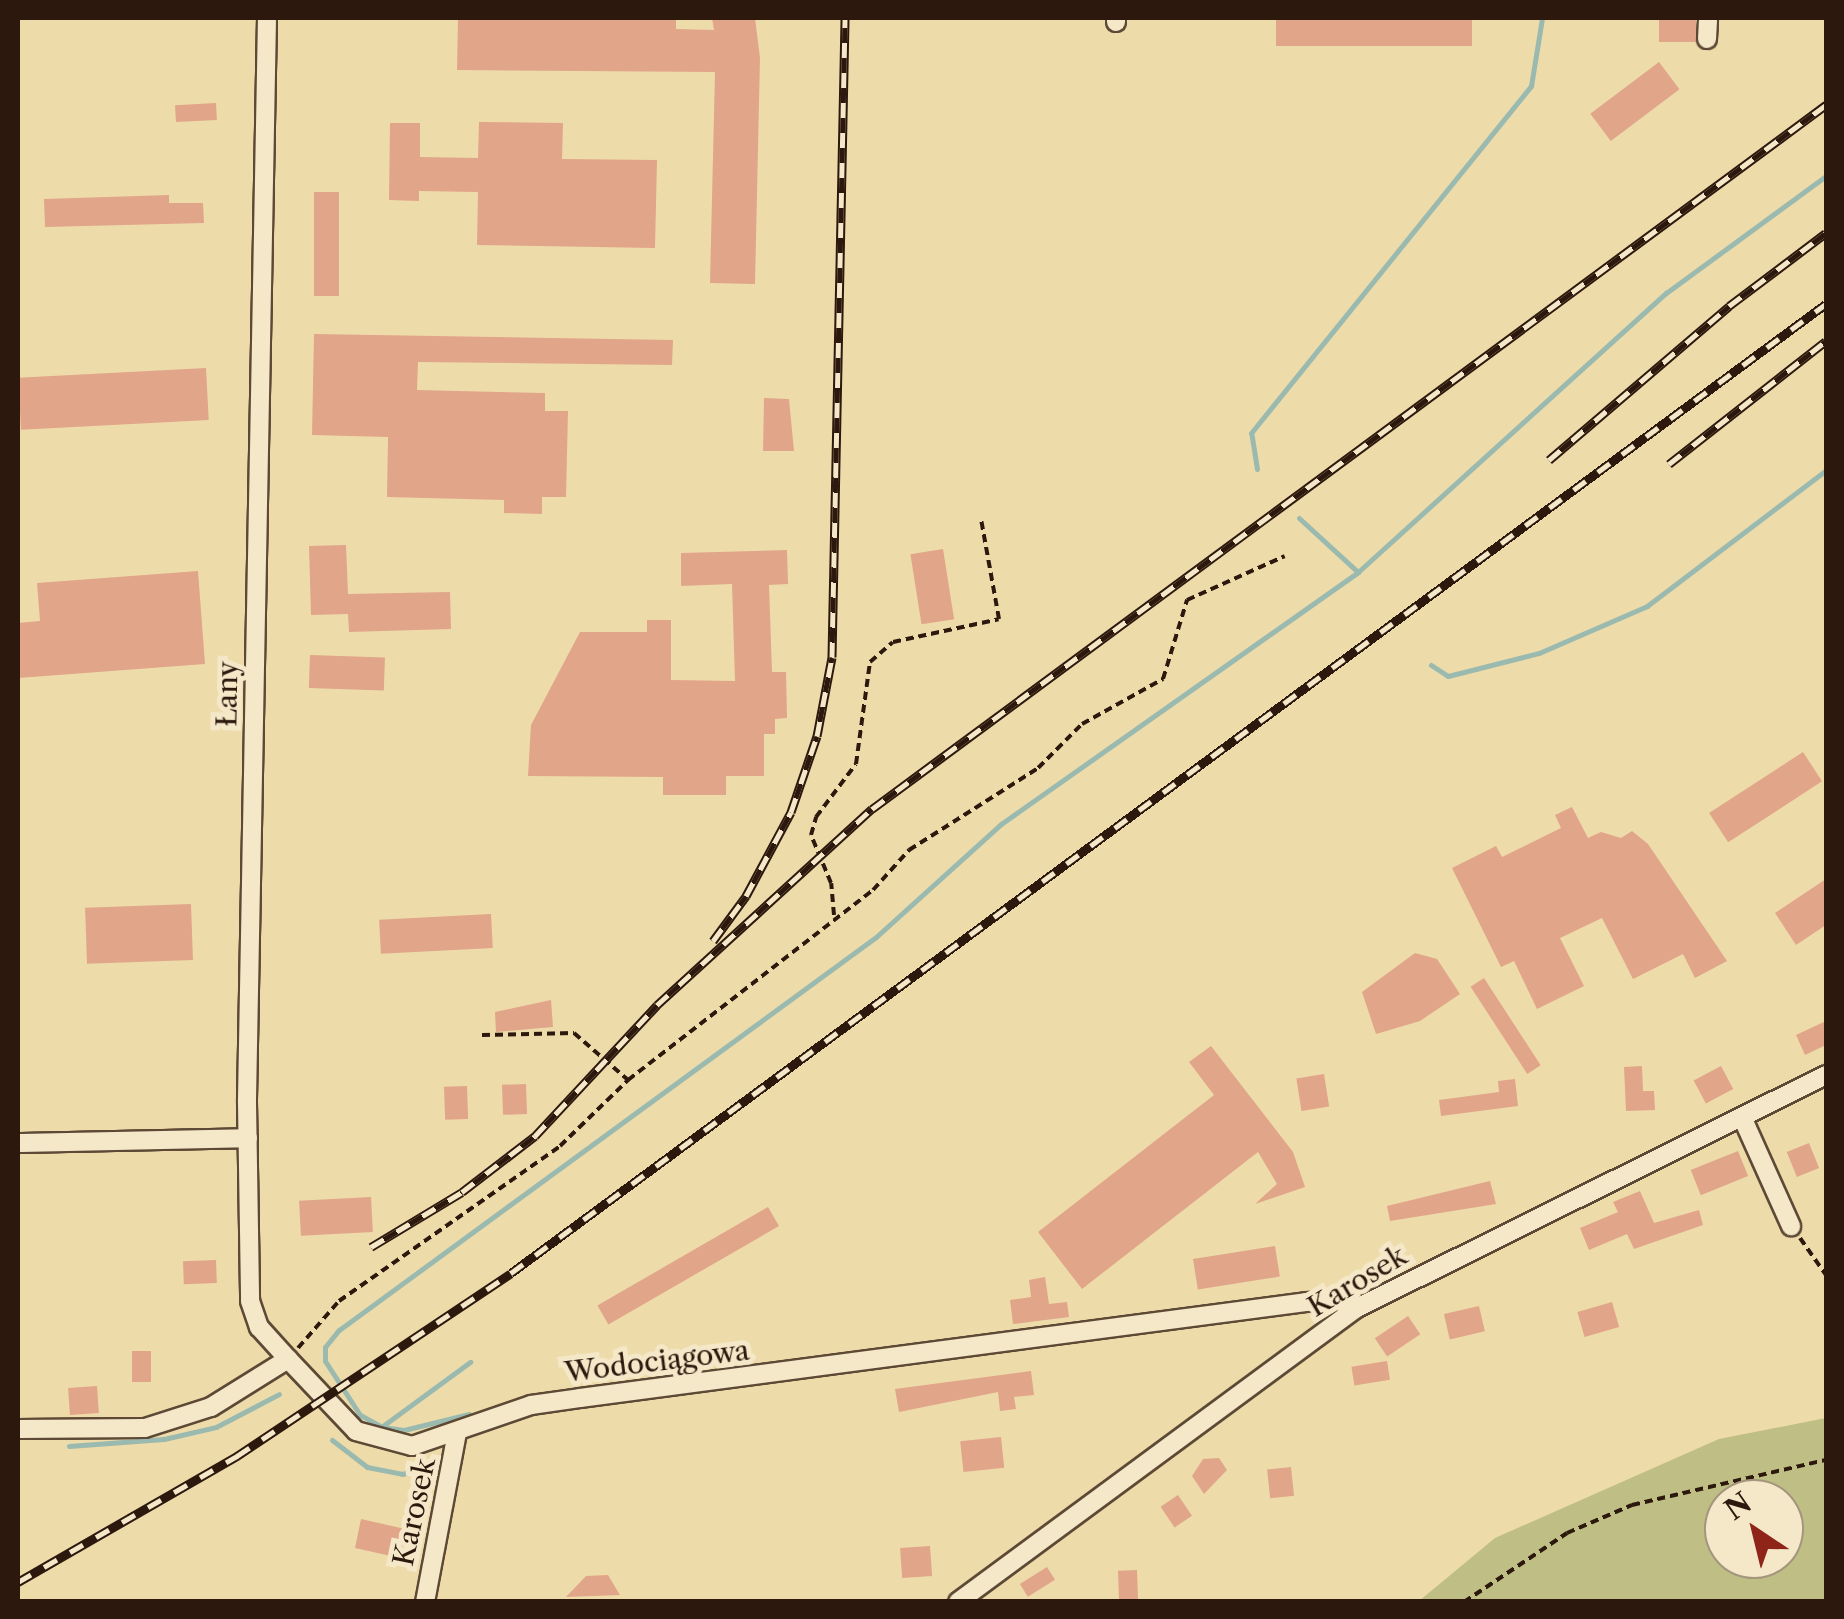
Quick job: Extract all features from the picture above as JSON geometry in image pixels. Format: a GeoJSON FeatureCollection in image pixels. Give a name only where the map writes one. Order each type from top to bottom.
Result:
{"type":"FeatureCollection","features":[{"type":"Feature","properties":{"kind":"street","name":"Łany"},"geometry":{"type":"LineString","coordinates":[[267,18],[248,1138],[250,1301],[258,1328],[288,1359]]}},
{"type":"Feature","properties":{"kind":"street"},"geometry":{"type":"LineString","coordinates":[[1707,39],[1708,18]]}},
{"type":"Feature","properties":{"kind":"street","name":"Karosek"},"geometry":{"type":"LineString","coordinates":[[958,1602],[1355,1309],[1826,1075]]}},
{"type":"Feature","properties":{"kind":"street"},"geometry":{"type":"LineString","coordinates":[[1742,1117],[1791,1226]]}},
{"type":"Feature","properties":{"kind":"street"},"geometry":{"type":"LineString","coordinates":[[18,1143],[248,1138]]}},
{"type":"Feature","properties":{"kind":"street","name":"Wodociągowa"},"geometry":{"type":"LineString","coordinates":[[288,1359],[342,1419],[374,1440],[412,1446],[531,1405],[1306,1302],[1340,1301],[1355,1309]]}},
{"type":"Feature","properties":{"kind":"street"},"geometry":{"type":"LineString","coordinates":[[18,1430],[145,1428],[211,1408],[288,1359]]}},
{"type":"Feature","properties":{"kind":"street","name":"Karosek"},"geometry":{"type":"LineString","coordinates":[[426,1602],[457,1433]]}},
{"type":"Feature","properties":{"kind":"path"},"geometry":{"type":"LineString","coordinates":[[834,915],[831,883],[811,836],[816,817],[856,764],[870,662],[893,642],[998,619],[980,520]]}},
{"type":"Feature","properties":{"kind":"path"},"geometry":{"type":"LineString","coordinates":[[288,1359],[339,1301],[560,1146],[628,1080],[719,1014],[834,915],[873,890],[909,850],[1038,768],[1082,724],[1163,679],[1187,600],[1284,556]]}},
{"type":"Feature","properties":{"kind":"path"},"geometry":{"type":"LineString","coordinates":[[482,1035],[574,1033],[628,1080]]}},
{"type":"Feature","properties":{"kind":"path"},"geometry":{"type":"LineString","coordinates":[[1791,1226],[1826,1274]]}},
{"type":"Feature","properties":{"kind":"path"},"geometry":{"type":"LineString","coordinates":[[1464,1602],[1567,1533],[1632,1504],[1826,1460]]}},
{"type":"Feature","properties":{"kind":"green space"},"geometry":{"type":"Polygon","coordinates":[[[1826,1418],[1826,1601],[1419,1601],[1495,1538],[1719,1439],[1826,1418]]]}},
{"type":"Feature","properties":{"kind":"building"},"geometry":{"type":"Polygon","coordinates":[[[458,18],[676,18],[676,29],[714,30],[712,18],[755,18],[760,58],[755,284],[710,283],[715,72],[457,70],[458,18]]]}},
{"type":"Feature","properties":{"kind":"building"},"geometry":{"type":"Polygon","coordinates":[[[1276,18],[1472,18],[1472,46],[1276,46],[1276,18]]]}},
{"type":"Feature","properties":{"kind":"building"},"geometry":{"type":"Polygon","coordinates":[[[1659,18],[1696,18],[1696,42],[1659,42],[1659,18]]]}},
{"type":"Feature","properties":{"kind":"building"},"geometry":{"type":"Polygon","coordinates":[[[1659,62],[1679,89],[1611,141],[1590,114],[1659,62]]]}},
{"type":"Feature","properties":{"kind":"building"},"geometry":{"type":"Polygon","coordinates":[[[216,103],[217,120],[176,122],[175,105],[216,103]]]}},
{"type":"Feature","properties":{"kind":"building"},"geometry":{"type":"Polygon","coordinates":[[[479,122],[563,123],[562,159],[657,160],[655,248],[477,245],[478,192],[419,191],[419,201],[389,200],[390,123],[420,123],[420,157],[478,158],[479,122]]]}},
{"type":"Feature","properties":{"kind":"building"},"geometry":{"type":"Polygon","coordinates":[[[314,192],[339,192],[339,296],[314,296],[314,192]]]}},
{"type":"Feature","properties":{"kind":"building"},"geometry":{"type":"Polygon","coordinates":[[[169,195],[169,203],[203,203],[204,223],[45,227],[44,199],[169,195]]]}},
{"type":"Feature","properties":{"kind":"building"},"geometry":{"type":"Polygon","coordinates":[[[314,334],[673,340],[672,365],[418,362],[417,390],[545,393],[545,411],[568,411],[566,497],[542,497],[542,514],[504,513],[504,500],[387,497],[388,437],[312,435],[314,334]]]}},
{"type":"Feature","properties":{"kind":"building"},"geometry":{"type":"Polygon","coordinates":[[[206,368],[209,420],[21,430],[18,378],[206,368]]]}},
{"type":"Feature","properties":{"kind":"building"},"geometry":{"type":"Polygon","coordinates":[[[764,398],[789,399],[794,451],[763,451],[764,398]]]}},
{"type":"Feature","properties":{"kind":"building"},"geometry":{"type":"Polygon","coordinates":[[[346,545],[348,594],[450,592],[451,629],[349,632],[348,614],[311,615],[309,546],[346,545]]]}},
{"type":"Feature","properties":{"kind":"building"},"geometry":{"type":"Polygon","coordinates":[[[943,549],[954,619],[922,624],[910,554],[943,549]]]}},
{"type":"Feature","properties":{"kind":"building"},"geometry":{"type":"Polygon","coordinates":[[[787,550],[788,584],[769,585],[772,672],[786,672],[787,718],[775,719],[775,734],[764,734],[764,776],[726,776],[726,795],[663,795],[663,777],[528,776],[531,725],[580,632],[647,632],[647,620],[671,620],[671,680],[735,681],[732,584],[681,586],[681,553],[787,550]]]}},
{"type":"Feature","properties":{"kind":"building"},"geometry":{"type":"Polygon","coordinates":[[[198,571],[205,664],[18,678],[18,623],[40,621],[37,583],[198,571]]]}},
{"type":"Feature","properties":{"kind":"building"},"geometry":{"type":"Polygon","coordinates":[[[310,655],[385,658],[384,691],[309,688],[310,655]]]}},
{"type":"Feature","properties":{"kind":"building"},"geometry":{"type":"Polygon","coordinates":[[[1803,752],[1822,781],[1728,842],[1709,813],[1803,752]]]}},
{"type":"Feature","properties":{"kind":"building"},"geometry":{"type":"Polygon","coordinates":[[[1572,807],[1588,838],[1601,832],[1621,838],[1632,831],[1648,844],[1727,961],[1695,978],[1683,954],[1633,979],[1602,918],[1560,938],[1584,986],[1537,1009],[1514,961],[1501,967],[1452,868],[1496,846],[1502,857],[1561,828],[1555,815],[1572,807]]]}},
{"type":"Feature","properties":{"kind":"building"},"geometry":{"type":"Polygon","coordinates":[[[1826,879],[1826,925],[1796,945],[1775,913],[1826,879]]]}},
{"type":"Feature","properties":{"kind":"building"},"geometry":{"type":"Polygon","coordinates":[[[191,904],[193,960],[87,964],[85,908],[191,904]]]}},
{"type":"Feature","properties":{"kind":"building"},"geometry":{"type":"Polygon","coordinates":[[[491,914],[493,948],[381,954],[379,920],[491,914]]]}},
{"type":"Feature","properties":{"kind":"building"},"geometry":{"type":"Polygon","coordinates":[[[1415,953],[1437,959],[1460,994],[1420,1021],[1376,1034],[1362,992],[1415,953]]]}},
{"type":"Feature","properties":{"kind":"building"},"geometry":{"type":"Polygon","coordinates":[[[1484,978],[1541,1065],[1527,1074],[1471,987],[1484,978]]]}},
{"type":"Feature","properties":{"kind":"building"},"geometry":{"type":"Polygon","coordinates":[[[551,1000],[553,1027],[496,1032],[495,1012],[551,1000]]]}},
{"type":"Feature","properties":{"kind":"building"},"geometry":{"type":"Polygon","coordinates":[[[1826,1021],[1826,1045],[1805,1055],[1796,1035],[1826,1021]]]}},
{"type":"Feature","properties":{"kind":"building"},"geometry":{"type":"Polygon","coordinates":[[[1211,1046],[1293,1152],[1305,1187],[1255,1204],[1277,1184],[1258,1152],[1082,1289],[1038,1232],[1214,1095],[1189,1062],[1211,1046]]]}},
{"type":"Feature","properties":{"kind":"building"},"geometry":{"type":"Polygon","coordinates":[[[1642,1066],[1643,1091],[1654,1091],[1655,1110],[1626,1111],[1624,1067],[1642,1066]]]}},
{"type":"Feature","properties":{"kind":"building"},"geometry":{"type":"Polygon","coordinates":[[[1721,1066],[1733,1089],[1706,1104],[1694,1081],[1721,1066]]]}},
{"type":"Feature","properties":{"kind":"building"},"geometry":{"type":"Polygon","coordinates":[[[1324,1074],[1329,1107],[1302,1111],[1296,1078],[1324,1074]]]}},
{"type":"Feature","properties":{"kind":"building"},"geometry":{"type":"Polygon","coordinates":[[[1515,1079],[1518,1106],[1441,1116],[1439,1100],[1499,1092],[1498,1081],[1515,1079]]]}},
{"type":"Feature","properties":{"kind":"building"},"geometry":{"type":"Polygon","coordinates":[[[526,1084],[527,1114],[503,1115],[502,1085],[526,1084]]]}},
{"type":"Feature","properties":{"kind":"building"},"geometry":{"type":"Polygon","coordinates":[[[467,1086],[468,1119],[445,1120],[444,1087],[467,1086]]]}},
{"type":"Feature","properties":{"kind":"building"},"geometry":{"type":"Polygon","coordinates":[[[1809,1143],[1819,1168],[1797,1177],[1787,1152],[1809,1143]]]}},
{"type":"Feature","properties":{"kind":"building"},"geometry":{"type":"Polygon","coordinates":[[[1738,1151],[1748,1176],[1701,1195],[1691,1170],[1738,1151]]]}},
{"type":"Feature","properties":{"kind":"building"},"geometry":{"type":"Polygon","coordinates":[[[1490,1181],[1496,1204],[1390,1221],[1387,1206],[1490,1181]]]}},
{"type":"Feature","properties":{"kind":"building"},"geometry":{"type":"Polygon","coordinates":[[[1640,1191],[1654,1223],[1699,1210],[1703,1225],[1634,1249],[1627,1234],[1589,1250],[1580,1228],[1618,1212],[1613,1202],[1640,1191]]]}},
{"type":"Feature","properties":{"kind":"building"},"geometry":{"type":"Polygon","coordinates":[[[371,1197],[373,1232],[301,1236],[299,1201],[371,1197]]]}},
{"type":"Feature","properties":{"kind":"building"},"geometry":{"type":"Polygon","coordinates":[[[768,1207],[779,1226],[608,1325],[597,1306],[768,1207]]]}},
{"type":"Feature","properties":{"kind":"building"},"geometry":{"type":"Polygon","coordinates":[[[1275,1246],[1280,1277],[1198,1290],[1193,1259],[1275,1246]]]}},
{"type":"Feature","properties":{"kind":"building"},"geometry":{"type":"Polygon","coordinates":[[[216,1260],[217,1283],[184,1284],[183,1261],[216,1260]]]}},
{"type":"Feature","properties":{"kind":"building"},"geometry":{"type":"Polygon","coordinates":[[[1045,1277],[1049,1304],[1067,1302],[1069,1317],[1013,1324],[1010,1300],[1031,1297],[1029,1280],[1045,1277]]]}},
{"type":"Feature","properties":{"kind":"building"},"geometry":{"type":"Polygon","coordinates":[[[1612,1302],[1619,1327],[1585,1337],[1577,1312],[1612,1302]]]}},
{"type":"Feature","properties":{"kind":"building"},"geometry":{"type":"Polygon","coordinates":[[[1479,1306],[1485,1331],[1450,1339],[1444,1314],[1479,1306]]]}},
{"type":"Feature","properties":{"kind":"building"},"geometry":{"type":"Polygon","coordinates":[[[1408,1316],[1420,1334],[1387,1357],[1375,1338],[1408,1316]]]}},
{"type":"Feature","properties":{"kind":"building"},"geometry":{"type":"Polygon","coordinates":[[[132,1351],[151,1351],[151,1382],[132,1382],[132,1351]]]}},
{"type":"Feature","properties":{"kind":"building"},"geometry":{"type":"Polygon","coordinates":[[[1387,1361],[1390,1380],[1354,1385],[1351,1367],[1387,1361]]]}},
{"type":"Feature","properties":{"kind":"building"},"geometry":{"type":"Polygon","coordinates":[[[1031,1371],[1034,1395],[1014,1397],[1016,1409],[1000,1411],[998,1392],[899,1412],[895,1389],[1031,1371]]]}},
{"type":"Feature","properties":{"kind":"building"},"geometry":{"type":"Polygon","coordinates":[[[97,1386],[99,1413],[70,1415],[68,1388],[97,1386]]]}},
{"type":"Feature","properties":{"kind":"building"},"geometry":{"type":"Polygon","coordinates":[[[1001,1437],[1004,1468],[963,1472],[960,1441],[1001,1437]]]}},
{"type":"Feature","properties":{"kind":"building"},"geometry":{"type":"Polygon","coordinates":[[[1219,1458],[1227,1470],[1204,1494],[1192,1476],[1203,1459],[1219,1458]]]}},
{"type":"Feature","properties":{"kind":"building"},"geometry":{"type":"Polygon","coordinates":[[[1291,1467],[1294,1496],[1270,1498],[1267,1470],[1291,1467]]]}},
{"type":"Feature","properties":{"kind":"building"},"geometry":{"type":"Polygon","coordinates":[[[1178,1495],[1192,1516],[1175,1527],[1161,1507],[1178,1495]]]}},
{"type":"Feature","properties":{"kind":"building"},"geometry":{"type":"Polygon","coordinates":[[[361,1519],[414,1531],[410,1548],[394,1545],[391,1556],[355,1548],[361,1519]]]}},
{"type":"Feature","properties":{"kind":"building"},"geometry":{"type":"Polygon","coordinates":[[[930,1546],[932,1576],[902,1578],[900,1548],[930,1546]]]}},
{"type":"Feature","properties":{"kind":"building"},"geometry":{"type":"Polygon","coordinates":[[[1047,1567],[1055,1580],[1028,1597],[1020,1584],[1047,1567]]]}},
{"type":"Feature","properties":{"kind":"building"},"geometry":{"type":"Polygon","coordinates":[[[1137,1570],[1138,1602],[1119,1602],[1118,1571],[1137,1570]]]}},
{"type":"Feature","properties":{"kind":"building"},"geometry":{"type":"Polygon","coordinates":[[[608,1575],[620,1595],[566,1597],[586,1576],[608,1575]]]}},
{"type":"Feature","properties":{"kind":"waterway"},"geometry":{"type":"LineString","coordinates":[[1257,469],[1251,433],[1531,86],[1542,18]]}},
{"type":"Feature","properties":{"kind":"waterway"},"geometry":{"type":"LineString","coordinates":[[469,1414],[404,1430],[382,1427],[360,1415],[325,1361],[325,1347],[339,1330],[876,937],[1001,824],[1358,572],[1666,293],[1826,176]]}},
{"type":"Feature","properties":{"kind":"waterway"},"geometry":{"type":"LineString","coordinates":[[1431,665],[1448,676],[1539,653],[1647,606],[1826,470]]}},
{"type":"Feature","properties":{"kind":"waterway"},"geometry":{"type":"LineString","coordinates":[[1299,518],[1358,572]]}},
{"type":"Feature","properties":{"kind":"waterway"},"geometry":{"type":"LineString","coordinates":[[384,1425],[470,1362]]}},
{"type":"Feature","properties":{"kind":"waterway"},"geometry":{"type":"LineString","coordinates":[[69,1446],[164,1439],[216,1427],[279,1394]]}},
{"type":"Feature","properties":{"kind":"waterway"},"geometry":{"type":"LineString","coordinates":[[332,1440],[367,1467],[402,1474],[437,1465]]}},
{"type":"Feature","properties":{"kind":"railway"},"geometry":{"type":"LineString","coordinates":[[713,941],[746,896],[791,812],[817,736],[832,657],[845,18]]}},
{"type":"Feature","properties":{"kind":"railway"},"geometry":{"type":"LineString","coordinates":[[371,1247],[462,1192],[535,1136],[657,1005],[872,809],[1826,105]]}},
{"type":"Feature","properties":{"kind":"railway"},"geometry":{"type":"LineString","coordinates":[[1549,460],[1729,306],[1826,233]]}},
{"type":"Feature","properties":{"kind":"railway"},"geometry":{"type":"LineString","coordinates":[[18,1582],[237,1456],[511,1273],[1826,304]]}},
{"type":"Feature","properties":{"kind":"railway"},"geometry":{"type":"LineString","coordinates":[[1669,464],[1826,341]]}}]}
